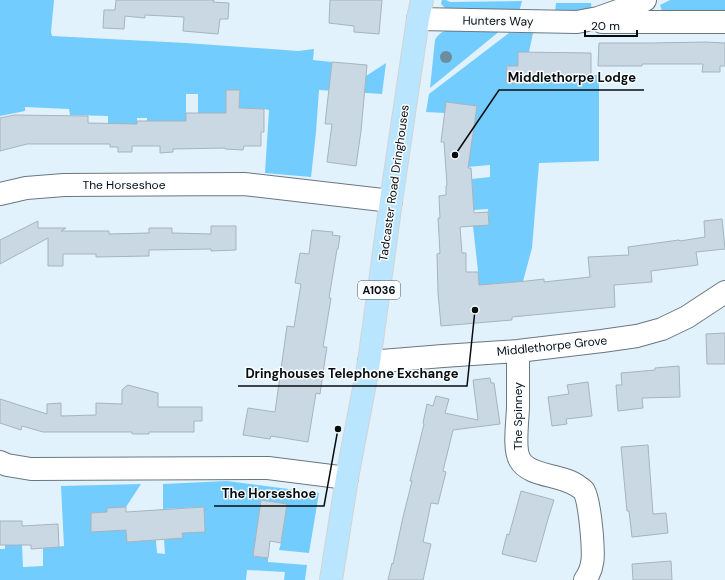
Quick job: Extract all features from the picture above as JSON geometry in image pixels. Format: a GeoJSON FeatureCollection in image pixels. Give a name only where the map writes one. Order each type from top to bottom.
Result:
{"type":"FeatureCollection","features":[{"type":"Feature","properties":{"kind":"main road","name":"Tadcaster Road Dringhouses"},"geometry":{"type":"LineString","coordinates":[[331,580],[347,478],[369,362],[391,201],[420,9]]}},
{"type":"Feature","properties":{"kind":"street","name":"Hunters Way"},"geometry":{"type":"LineString","coordinates":[[577,22],[598,18],[645,0]]}},
{"type":"Feature","properties":{"kind":"street","name":"Hunters Way"},"geometry":{"type":"LineString","coordinates":[[420,9],[577,22],[725,22]]}},
{"type":"Feature","properties":{"kind":"street","name":"The Horseshoe"},"geometry":{"type":"LineString","coordinates":[[0,194],[26,188],[64,186],[244,184],[391,201]]}},
{"type":"Feature","properties":{"kind":"street","name":"Middlethorpe Grove"},"geometry":{"type":"LineString","coordinates":[[369,362],[518,351],[637,336],[662,329],[687,317],[725,292]]}},
{"type":"Feature","properties":{"kind":"street","name":"The Spinney"},"geometry":{"type":"LineString","coordinates":[[518,351],[517,454],[525,467],[532,471],[567,480],[575,483],[584,490],[588,502],[592,534],[593,563],[585,580]]}},
{"type":"Feature","properties":{"kind":"street"},"geometry":{"type":"LineString","coordinates":[[0,462],[7,465],[31,469],[268,468],[347,478]]}},
{"type":"Feature","properties":{"kind":"shaded area"},"geometry":{"type":"Polygon","coordinates":[[[0,0],[54,0],[51,32],[52,36],[298,51],[314,49],[313,60],[332,62],[330,84],[365,88],[366,76],[386,63],[382,94],[319,90],[311,177],[265,173],[269,110],[239,108],[240,90],[226,91],[226,114],[198,113],[198,94],[186,94],[186,122],[170,121],[169,125],[147,129],[147,118],[137,118],[137,124],[108,124],[108,116],[70,115],[69,109],[25,107],[25,111],[0,116],[0,0]]]}},
{"type":"Feature","properties":{"kind":"shaded area"},"geometry":{"type":"Polygon","coordinates":[[[442,0],[450,2],[522,1],[519,12],[453,12],[446,9],[441,4],[442,0]]]}},
{"type":"Feature","properties":{"kind":"shaded area"},"geometry":{"type":"Polygon","coordinates":[[[670,0],[725,0],[725,15],[662,11],[660,5],[670,0]]]}},
{"type":"Feature","properties":{"kind":"shaded area"},"geometry":{"type":"Polygon","coordinates":[[[556,3],[591,3],[592,12],[555,13],[556,3]]]}},
{"type":"Feature","properties":{"kind":"shaded area"},"geometry":{"type":"Polygon","coordinates":[[[501,30],[430,88],[435,40],[440,33],[445,31],[501,30]]]}},
{"type":"Feature","properties":{"kind":"shaded area"},"geometry":{"type":"Polygon","coordinates":[[[509,33],[533,33],[529,52],[518,52],[518,66],[507,66],[506,83],[532,84],[532,69],[545,75],[599,75],[599,161],[539,163],[532,248],[522,285],[479,286],[473,226],[489,225],[488,209],[473,210],[472,179],[490,177],[490,165],[467,167],[477,106],[447,102],[445,113],[426,112],[429,94],[509,33]]]}},
{"type":"Feature","properties":{"kind":"shaded area"},"geometry":{"type":"Polygon","coordinates":[[[227,481],[319,493],[309,553],[279,550],[287,504],[261,500],[253,556],[268,558],[268,562],[307,565],[305,580],[284,580],[285,572],[247,570],[246,580],[0,580],[0,549],[5,549],[5,545],[22,545],[23,567],[43,566],[43,548],[64,546],[61,486],[141,484],[126,507],[107,512],[91,513],[91,531],[126,530],[127,542],[156,540],[157,553],[165,554],[164,539],[182,538],[182,533],[205,531],[203,507],[163,509],[163,484],[227,481]]]}},
{"type":"Feature","properties":{"kind":"building"},"geometry":{"type":"Polygon","coordinates":[[[116,0],[214,0],[213,2],[229,3],[228,19],[220,19],[218,34],[183,31],[184,17],[145,15],[145,18],[125,16],[124,29],[103,28],[104,10],[115,10],[116,0]]]}},
{"type":"Feature","properties":{"kind":"building"},"geometry":{"type":"Polygon","coordinates":[[[330,0],[382,0],[379,34],[354,32],[354,26],[329,23],[330,0]]]}},
{"type":"Feature","properties":{"kind":"building"},"geometry":{"type":"Polygon","coordinates":[[[599,43],[725,43],[725,66],[720,66],[720,72],[702,72],[703,64],[598,66],[599,43]]]}},
{"type":"Feature","properties":{"kind":"building"},"geometry":{"type":"Polygon","coordinates":[[[518,52],[591,53],[591,75],[532,75],[532,84],[506,83],[507,66],[518,66],[518,52]]]}},
{"type":"Feature","properties":{"kind":"building"},"geometry":{"type":"Polygon","coordinates":[[[332,62],[367,65],[356,166],[327,162],[332,124],[325,124],[332,62]]]}},
{"type":"Feature","properties":{"kind":"building"},"geometry":{"type":"Polygon","coordinates":[[[226,90],[240,90],[239,108],[264,109],[264,132],[261,132],[261,146],[244,146],[243,150],[225,148],[173,149],[173,152],[160,153],[160,146],[132,146],[132,152],[118,152],[118,147],[110,147],[110,144],[27,144],[0,151],[0,118],[14,115],[88,116],[88,123],[137,124],[137,121],[186,121],[186,113],[226,113],[226,90]]]}},
{"type":"Feature","properties":{"kind":"building"},"geometry":{"type":"Polygon","coordinates":[[[446,102],[477,106],[468,168],[471,168],[474,213],[488,212],[489,225],[460,227],[462,253],[466,253],[466,272],[478,272],[479,285],[544,279],[544,282],[590,277],[588,257],[629,255],[628,247],[705,237],[704,221],[722,219],[725,249],[696,252],[698,265],[651,271],[652,282],[614,285],[615,307],[512,317],[512,320],[441,326],[437,254],[440,253],[438,218],[440,218],[439,196],[446,195],[447,185],[444,142],[441,142],[446,102]]]}},
{"type":"Feature","properties":{"kind":"building"},"geometry":{"type":"Polygon","coordinates":[[[38,221],[38,228],[66,228],[61,231],[109,231],[109,234],[149,233],[149,228],[172,228],[172,233],[211,234],[211,226],[236,226],[236,250],[149,250],[149,256],[96,257],[96,254],[63,254],[63,266],[48,266],[48,238],[0,264],[0,240],[38,221]]]}},
{"type":"Feature","properties":{"kind":"building"},"geometry":{"type":"Polygon","coordinates":[[[312,230],[333,232],[332,235],[340,236],[329,298],[331,298],[323,347],[327,347],[320,394],[316,393],[308,442],[271,436],[270,439],[243,435],[248,408],[275,412],[287,326],[294,327],[301,284],[295,283],[300,253],[309,254],[312,230]]]}},
{"type":"Feature","properties":{"kind":"building"},"geometry":{"type":"Polygon","coordinates":[[[725,333],[725,364],[707,364],[706,334],[725,333]]]}},
{"type":"Feature","properties":{"kind":"building"},"geometry":{"type":"Polygon","coordinates":[[[679,366],[680,397],[642,398],[643,408],[618,411],[616,385],[622,385],[621,373],[679,366]]]}},
{"type":"Feature","properties":{"kind":"building"},"geometry":{"type":"Polygon","coordinates":[[[490,378],[491,383],[494,383],[500,424],[453,430],[443,471],[446,472],[438,504],[431,503],[423,542],[431,544],[423,580],[388,580],[412,481],[410,481],[424,424],[427,404],[433,406],[436,396],[449,399],[445,413],[478,420],[473,380],[490,378]]]}},
{"type":"Feature","properties":{"kind":"building"},"geometry":{"type":"Polygon","coordinates":[[[588,382],[592,416],[566,419],[567,424],[552,426],[548,397],[569,394],[567,385],[588,382]]]}},
{"type":"Feature","properties":{"kind":"building"},"geometry":{"type":"Polygon","coordinates":[[[128,385],[158,393],[158,407],[202,407],[202,421],[194,421],[194,432],[149,432],[149,434],[132,434],[132,432],[43,432],[22,426],[21,430],[0,423],[0,399],[47,414],[47,404],[61,403],[61,416],[96,415],[96,403],[122,404],[122,390],[128,385]]]}},
{"type":"Feature","properties":{"kind":"building"},"geometry":{"type":"Polygon","coordinates":[[[648,445],[653,514],[666,513],[668,533],[632,537],[629,511],[627,511],[621,447],[648,445]]]}},
{"type":"Feature","properties":{"kind":"building"},"geometry":{"type":"Polygon","coordinates":[[[521,491],[554,500],[536,562],[502,554],[507,534],[509,535],[521,491]]]}},
{"type":"Feature","properties":{"kind":"building"},"geometry":{"type":"Polygon","coordinates":[[[261,500],[287,504],[281,543],[270,541],[268,558],[253,556],[261,500]]]}},
{"type":"Feature","properties":{"kind":"building"},"geometry":{"type":"Polygon","coordinates":[[[126,507],[126,512],[204,507],[205,532],[182,533],[183,538],[127,542],[126,530],[91,532],[91,513],[107,512],[107,508],[126,507]]]}},
{"type":"Feature","properties":{"kind":"building"},"geometry":{"type":"Polygon","coordinates":[[[0,521],[22,521],[22,526],[58,524],[59,547],[31,549],[31,545],[0,545],[0,521]]]}},
{"type":"Feature","properties":{"kind":"building"},"geometry":{"type":"Polygon","coordinates":[[[671,561],[672,580],[633,580],[632,564],[671,561]]]}},
{"type":"Feature","properties":{"kind":"place","name":"Middlethorpe Lodge"},"geometry":{"type":"Point","coordinates":[455,155]}},
{"type":"Feature","properties":{"kind":"place","name":"Dringhouses Telephone Exchange"},"geometry":{"type":"Point","coordinates":[475,310]}},
{"type":"Feature","properties":{"kind":"place","name":"The Horseshoe"},"geometry":{"type":"Point","coordinates":[338,429]}}]}
